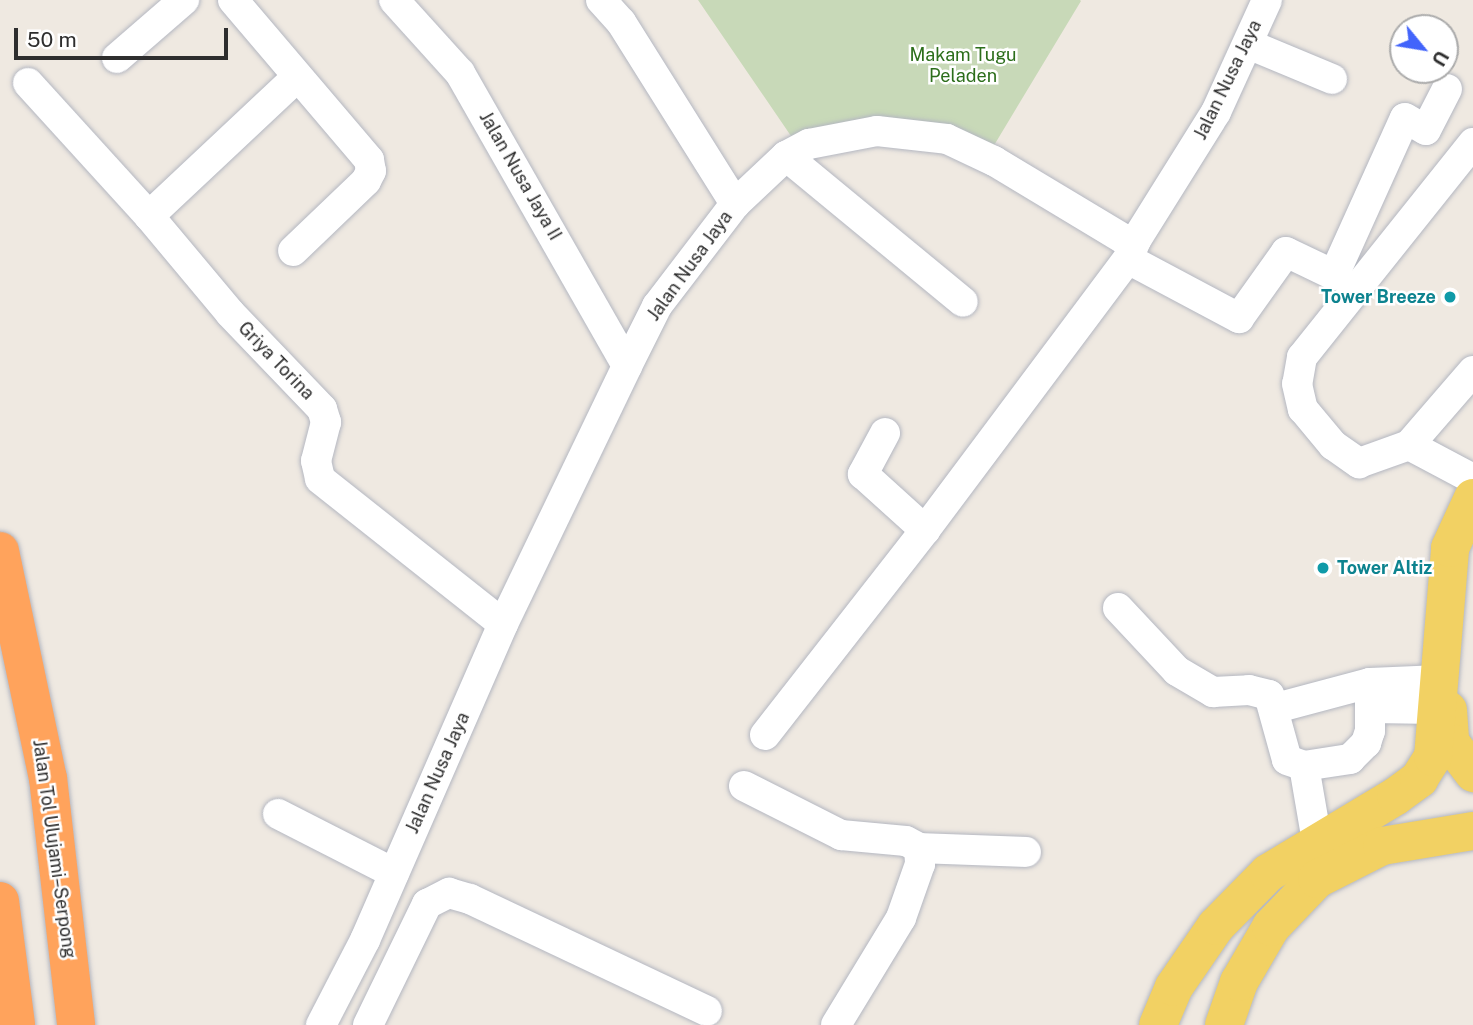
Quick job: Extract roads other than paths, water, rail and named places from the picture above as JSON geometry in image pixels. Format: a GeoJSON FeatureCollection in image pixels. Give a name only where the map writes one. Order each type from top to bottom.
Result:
{"type":"FeatureCollection","features":[{"type":"Feature","properties":{"kind":"highway","name":"Jalan Tol Ulujami–Serpong"},"geometry":{"type":"LineString","coordinates":[[0,551],[48,778],[76,1025]]}},
{"type":"Feature","properties":{"kind":"highway"},"geometry":{"type":"LineString","coordinates":[[0,901],[16,1025]]}},
{"type":"Feature","properties":{"kind":"main road"},"geometry":{"type":"LineString","coordinates":[[1158,1025],[1174,987],[1216,926],[1268,873],[1419,779],[1433,757],[1450,548],[1473,498]]}},
{"type":"Feature","properties":{"kind":"main road"},"geometry":{"type":"LineString","coordinates":[[1439,685],[1447,682],[1450,742],[1473,773]]}},
{"type":"Feature","properties":{"kind":"main road"},"geometry":{"type":"LineString","coordinates":[[1224,1025],[1239,982],[1271,928],[1317,879],[1382,846],[1473,831]]}},
{"type":"Feature","properties":{"kind":"street"},"geometry":{"type":"LineString","coordinates":[[117,58],[184,0]]}},
{"type":"Feature","properties":{"kind":"street"},"geometry":{"type":"LineString","coordinates":[[233,0],[296,78],[369,160],[372,172],[293,251]]}},
{"type":"Feature","properties":{"kind":"street","name":"Jalan Nusa Jaya II"},"geometry":{"type":"LineString","coordinates":[[394,0],[460,73],[627,366]]}},
{"type":"Feature","properties":{"kind":"street"},"geometry":{"type":"LineString","coordinates":[[601,0],[621,22],[735,204]]}},
{"type":"Feature","properties":{"kind":"street","name":"Jalan Nusa Jaya"},"geometry":{"type":"LineString","coordinates":[[321,1025],[394,873],[503,624],[657,306],[735,204],[786,156],[809,144],[877,131],[947,139],[994,161],[1124,239],[1132,250],[1216,112],[1267,0]]}},
{"type":"Feature","properties":{"kind":"street"},"geometry":{"type":"LineString","coordinates":[[1248,44],[1332,79]]}},
{"type":"Feature","properties":{"kind":"street"},"geometry":{"type":"LineString","coordinates":[[149,216],[296,78]]}},
{"type":"Feature","properties":{"kind":"street","name":"Griya Torina"},"geometry":{"type":"LineString","coordinates":[[28,83],[149,216],[230,313],[322,409],[326,422],[316,461],[320,479],[503,624]]}},
{"type":"Feature","properties":{"kind":"street"},"geometry":{"type":"LineString","coordinates":[[765,735],[925,530],[1132,250],[1239,318],[1286,252],[1334,275],[1405,118],[1426,130],[1447,89]]}},
{"type":"Feature","properties":{"kind":"street"},"geometry":{"type":"LineString","coordinates":[[1473,143],[1302,358],[1297,384],[1303,409],[1333,445],[1359,463],[1409,445],[1473,371]]}},
{"type":"Feature","properties":{"kind":"street"},"geometry":{"type":"LineString","coordinates":[[786,156],[963,302]]}},
{"type":"Feature","properties":{"kind":"street"},"geometry":{"type":"LineString","coordinates":[[885,433],[863,474],[925,530]]}},
{"type":"Feature","properties":{"kind":"street"},"geometry":{"type":"LineString","coordinates":[[1409,445],[1473,479]]}},
{"type":"Feature","properties":{"kind":"street"},"geometry":{"type":"LineString","coordinates":[[1118,608],[1177,671],[1213,692],[1249,690],[1269,695],[1276,708],[1287,760],[1304,766],[1350,759],[1366,743],[1370,695]]}},
{"type":"Feature","properties":{"kind":"street"},"geometry":{"type":"LineString","coordinates":[[1276,708],[1439,685]]}},
{"type":"Feature","properties":{"kind":"street"},"geometry":{"type":"LineString","coordinates":[[1304,766],[1317,841]]}},
{"type":"Feature","properties":{"kind":"street"},"geometry":{"type":"LineString","coordinates":[[744,786],[841,835],[906,841],[919,848],[1026,852]]}},
{"type":"Feature","properties":{"kind":"street"},"geometry":{"type":"LineString","coordinates":[[278,814],[394,873]]}},
{"type":"Feature","properties":{"kind":"street"},"geometry":{"type":"LineString","coordinates":[[836,1025],[901,918],[920,864],[919,848]]}},
{"type":"Feature","properties":{"kind":"street"},"geometry":{"type":"LineString","coordinates":[[368,1025],[428,904],[449,893],[470,898],[707,1011]]}},
{"type":"Feature","properties":{"kind":"place","name":"Tower Breeze"},"geometry":{"type":"Point","coordinates":[1450,297]}},
{"type":"Feature","properties":{"kind":"place","name":"Tower Altiz"},"geometry":{"type":"Point","coordinates":[1323,568]}},
{"type":"Feature","properties":{"kind":"park label","name":"Makam Tugu Peladen"},"geometry":{"type":"Point","coordinates":[963,66]}}]}
